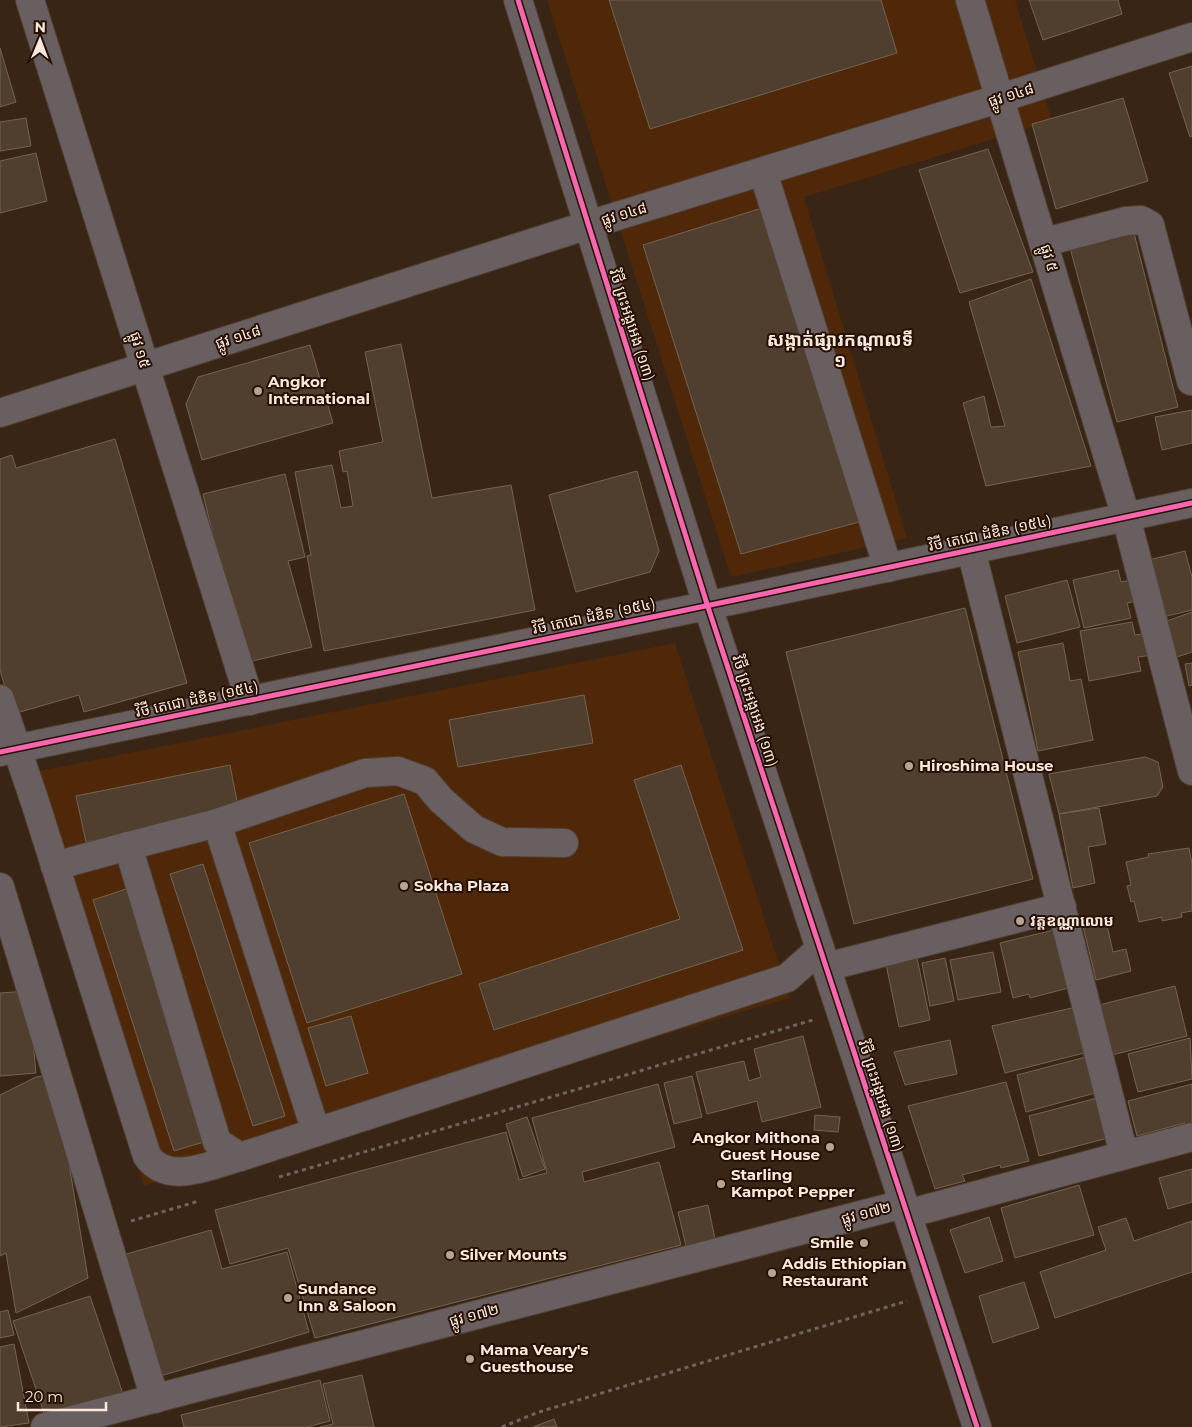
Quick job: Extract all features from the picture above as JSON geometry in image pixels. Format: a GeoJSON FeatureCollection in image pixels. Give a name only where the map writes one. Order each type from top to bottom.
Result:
{"type":"FeatureCollection","features":[{"type":"Feature","properties":{"kind":"street","name":"ផ្លូវ ១៥"},"geometry":{"type":"LineString","coordinates":[[30,0],[250,701]]}},
{"type":"Feature","properties":{"kind":"street","name":"វិថី ព្រះអង្គអេង (១៣)"},"geometry":{"type":"LineString","coordinates":[[518,0],[707,604],[977,1427]]}},
{"type":"Feature","properties":{"kind":"street","name":"ផ្លូវ ៥"},"geometry":{"type":"LineString","coordinates":[[970,0],[1126,517],[1192,771]]}},
{"type":"Feature","properties":{"kind":"street","name":"ផ្លូវ ១៤៨"},"geometry":{"type":"LineString","coordinates":[[0,413],[588,225],[1192,37]]}},
{"type":"Feature","properties":{"kind":"street"},"geometry":{"type":"LineString","coordinates":[[763,172],[888,568]]}},
{"type":"Feature","properties":{"kind":"street"},"geometry":{"type":"LineString","coordinates":[[1044,242],[1126,221],[1142,220],[1150,226],[1190,381]]}},
{"type":"Feature","properties":{"kind":"street","name":"វិថី តេជោ ដំឌិន (១៥៤)"},"geometry":{"type":"LineString","coordinates":[[8,750],[888,568],[1192,503]]}},
{"type":"Feature","properties":{"kind":"street"},"geometry":{"type":"LineString","coordinates":[[972,550],[1124,1155]]}},
{"type":"Feature","properties":{"kind":"street"},"geometry":{"type":"LineString","coordinates":[[0,699],[8,750],[55,866],[147,1156],[154,1166],[168,1172],[184,1172],[240,1157],[787,978],[823,958],[1062,907]]}},
{"type":"Feature","properties":{"kind":"street"},"geometry":{"type":"LineString","coordinates":[[55,866],[218,823],[365,773],[398,771],[425,781],[441,800],[474,829],[502,842],[564,843]]}},
{"type":"Feature","properties":{"kind":"street"},"geometry":{"type":"LineString","coordinates":[[218,823],[316,1132]]}},
{"type":"Feature","properties":{"kind":"street"},"geometry":{"type":"LineString","coordinates":[[128,846],[217,1142],[240,1157]]}},
{"type":"Feature","properties":{"kind":"street"},"geometry":{"type":"LineString","coordinates":[[0,887],[155,1398]]}},
{"type":"Feature","properties":{"kind":"street","name":"ផ្លូវ ១៧២"},"geometry":{"type":"LineString","coordinates":[[45,1427],[1192,1137]]}},
{"type":"Feature","properties":{"kind":"path"},"geometry":{"type":"LineString","coordinates":[[276,1178],[841,1012]]}},
{"type":"Feature","properties":{"kind":"path"},"geometry":{"type":"LineString","coordinates":[[104,1229],[200,1200]]}},
{"type":"Feature","properties":{"kind":"path"},"geometry":{"type":"LineString","coordinates":[[502,1427],[539,1412],[933,1294]]}},
{"type":"Feature","properties":{"kind":"shaded area"},"geometry":{"type":"Polygon","coordinates":[[[547,0],[1015,0],[1052,121],[804,197],[907,538],[731,577],[547,0]]]}},
{"type":"Feature","properties":{"kind":"shaded area","name":"Sokha Plaza"},"geometry":{"type":"Polygon","coordinates":[[[675,643],[790,998],[144,1186],[20,775],[675,643]]]}},
{"type":"Feature","properties":{"kind":"building"},"geometry":{"type":"Polygon","coordinates":[[[609,0],[881,0],[897,53],[650,129],[609,0]]]}},
{"type":"Feature","properties":{"kind":"building"},"geometry":{"type":"Polygon","coordinates":[[[1029,0],[1118,0],[1122,14],[1043,40],[1029,0]]]}},
{"type":"Feature","properties":{"kind":"building"},"geometry":{"type":"Polygon","coordinates":[[[0,48],[16,102],[0,107],[0,48]]]}},
{"type":"Feature","properties":{"kind":"building"},"geometry":{"type":"Polygon","coordinates":[[[1192,66],[1192,136],[1190,137],[1169,73],[1192,66]]]}},
{"type":"Feature","properties":{"kind":"building"},"geometry":{"type":"Polygon","coordinates":[[[1123,98],[1148,181],[1056,209],[1032,124],[1123,98]]]}},
{"type":"Feature","properties":{"kind":"building"},"geometry":{"type":"Polygon","coordinates":[[[26,118],[31,146],[0,151],[0,122],[26,118]]]}},
{"type":"Feature","properties":{"kind":"building"},"geometry":{"type":"Polygon","coordinates":[[[988,149],[1033,272],[960,293],[919,170],[988,149]]]}},
{"type":"Feature","properties":{"kind":"building"},"geometry":{"type":"Polygon","coordinates":[[[36,153],[47,201],[0,213],[0,161],[36,153]]]}},
{"type":"Feature","properties":{"kind":"building"},"geometry":{"type":"Polygon","coordinates":[[[762,208],[859,522],[741,554],[643,245],[762,208]]]}},
{"type":"Feature","properties":{"kind":"building"},"geometry":{"type":"Polygon","coordinates":[[[1133,229],[1178,407],[1117,422],[1069,244],[1133,229]]]}},
{"type":"Feature","properties":{"kind":"building"},"geometry":{"type":"Polygon","coordinates":[[[1031,279],[1091,466],[986,486],[963,403],[984,396],[991,427],[1005,426],[969,302],[1031,279]]]}},
{"type":"Feature","properties":{"kind":"building"},"geometry":{"type":"Polygon","coordinates":[[[401,344],[432,498],[511,485],[535,610],[324,651],[307,556],[311,555],[295,472],[332,465],[341,508],[353,506],[347,471],[343,472],[339,451],[383,442],[365,352],[401,344]]]}},
{"type":"Feature","properties":{"kind":"building","name":"Angkor International"},"geometry":{"type":"Polygon","coordinates":[[[310,345],[333,423],[202,460],[186,404],[198,377],[310,345]]]}},
{"type":"Feature","properties":{"kind":"building"},"geometry":{"type":"Polygon","coordinates":[[[1192,410],[1192,443],[1162,450],[1155,417],[1192,410]]]}},
{"type":"Feature","properties":{"kind":"building"},"geometry":{"type":"Polygon","coordinates":[[[115,439],[187,683],[84,712],[79,695],[13,714],[0,670],[0,459],[12,455],[16,468],[115,439]]]}},
{"type":"Feature","properties":{"kind":"building"},"geometry":{"type":"Polygon","coordinates":[[[637,471],[659,551],[650,572],[576,592],[549,495],[637,471]]]}},
{"type":"Feature","properties":{"kind":"building"},"geometry":{"type":"Polygon","coordinates":[[[285,474],[305,557],[288,561],[312,647],[244,663],[203,494],[285,474]]]}},
{"type":"Feature","properties":{"kind":"building"},"geometry":{"type":"Polygon","coordinates":[[[1185,551],[1192,577],[1192,610],[1163,617],[1149,560],[1185,551]]]}},
{"type":"Feature","properties":{"kind":"building"},"geometry":{"type":"Polygon","coordinates":[[[1118,570],[1121,582],[1131,580],[1136,601],[1127,603],[1131,618],[1084,628],[1073,580],[1118,570]]]}},
{"type":"Feature","properties":{"kind":"building"},"geometry":{"type":"Polygon","coordinates":[[[1067,580],[1080,627],[1017,643],[1005,596],[1067,580]]]}},
{"type":"Feature","properties":{"kind":"building","name":"Hiroshima House"},"geometry":{"type":"Polygon","coordinates":[[[965,608],[1033,879],[854,924],[786,652],[965,608]]]}},
{"type":"Feature","properties":{"kind":"building"},"geometry":{"type":"Polygon","coordinates":[[[1192,612],[1192,652],[1177,657],[1164,622],[1192,612]]]}},
{"type":"Feature","properties":{"kind":"building"},"geometry":{"type":"Polygon","coordinates":[[[1132,622],[1135,635],[1148,633],[1152,655],[1138,657],[1141,671],[1089,681],[1080,631],[1132,622]]]}},
{"type":"Feature","properties":{"kind":"building"},"geometry":{"type":"Polygon","coordinates":[[[1063,643],[1070,681],[1081,679],[1093,740],[1038,751],[1018,652],[1063,643]]]}},
{"type":"Feature","properties":{"kind":"building"},"geometry":{"type":"Polygon","coordinates":[[[1192,663],[1192,685],[1189,686],[1185,664],[1192,663]]]}},
{"type":"Feature","properties":{"kind":"building"},"geometry":{"type":"Polygon","coordinates":[[[584,695],[593,743],[458,767],[449,720],[584,695]]]}},
{"type":"Feature","properties":{"kind":"building"},"geometry":{"type":"Polygon","coordinates":[[[1145,757],[1158,762],[1163,787],[1157,796],[1059,814],[1049,774],[1145,757]]]}},
{"type":"Feature","properties":{"kind":"building"},"geometry":{"type":"Polygon","coordinates":[[[230,765],[239,812],[86,842],[76,796],[230,765]]]}},
{"type":"Feature","properties":{"kind":"building"},"geometry":{"type":"Polygon","coordinates":[[[681,765],[743,950],[494,1030],[479,984],[680,919],[634,780],[681,765]]]}},
{"type":"Feature","properties":{"kind":"building"},"geometry":{"type":"Polygon","coordinates":[[[404,794],[462,974],[307,1023],[249,843],[404,794]]]}},
{"type":"Feature","properties":{"kind":"building"},"geometry":{"type":"Polygon","coordinates":[[[1099,808],[1106,844],[1088,847],[1095,883],[1073,888],[1059,814],[1099,808]]]}},
{"type":"Feature","properties":{"kind":"building"},"geometry":{"type":"Polygon","coordinates":[[[1189,848],[1192,864],[1192,911],[1181,913],[1182,917],[1162,921],[1162,917],[1139,922],[1134,901],[1131,902],[1127,886],[1131,885],[1126,862],[1149,857],[1148,854],[1189,848]]]}},
{"type":"Feature","properties":{"kind":"building"},"geometry":{"type":"Polygon","coordinates":[[[203,864],[285,1116],[253,1126],[170,874],[203,864]]]}},
{"type":"Feature","properties":{"kind":"building"},"geometry":{"type":"Polygon","coordinates":[[[126,889],[207,1141],[174,1151],[93,900],[126,889]]]}},
{"type":"Feature","properties":{"kind":"building"},"geometry":{"type":"Polygon","coordinates":[[[1105,917],[1113,952],[1126,949],[1131,971],[1096,980],[1082,922],[1105,917]]]}},
{"type":"Feature","properties":{"kind":"building"},"geometry":{"type":"Polygon","coordinates":[[[1058,929],[1072,987],[1030,998],[1029,994],[1013,998],[1000,943],[1058,929]]]}},
{"type":"Feature","properties":{"kind":"building"},"geometry":{"type":"Polygon","coordinates":[[[993,952],[1001,992],[958,1000],[950,960],[993,952]]]}},
{"type":"Feature","properties":{"kind":"building"},"geometry":{"type":"Polygon","coordinates":[[[917,958],[930,1020],[899,1027],[886,964],[917,958]]]}},
{"type":"Feature","properties":{"kind":"building"},"geometry":{"type":"Polygon","coordinates":[[[945,958],[954,1001],[930,1006],[922,963],[945,958]]]}},
{"type":"Feature","properties":{"kind":"building"},"geometry":{"type":"Polygon","coordinates":[[[1175,986],[1187,1036],[1112,1055],[1099,1005],[1175,986]]]}},
{"type":"Feature","properties":{"kind":"building"},"geometry":{"type":"Polygon","coordinates":[[[28,991],[36,1073],[0,1076],[0,993],[28,991]]]}},
{"type":"Feature","properties":{"kind":"building"},"geometry":{"type":"Polygon","coordinates":[[[1072,1008],[1078,1011],[1088,1049],[1084,1053],[1005,1073],[992,1026],[1072,1008]]]}},
{"type":"Feature","properties":{"kind":"building"},"geometry":{"type":"Polygon","coordinates":[[[351,1016],[368,1073],[326,1086],[308,1028],[351,1016]]]}},
{"type":"Feature","properties":{"kind":"building"},"geometry":{"type":"Polygon","coordinates":[[[803,1036],[821,1107],[762,1122],[757,1101],[707,1114],[696,1072],[744,1061],[749,1081],[761,1077],[754,1049],[803,1036]]]}},
{"type":"Feature","properties":{"kind":"building"},"geometry":{"type":"Polygon","coordinates":[[[1190,1038],[1192,1079],[1138,1092],[1128,1054],[1190,1038]]]}},
{"type":"Feature","properties":{"kind":"building"},"geometry":{"type":"Polygon","coordinates":[[[950,1040],[957,1074],[905,1085],[894,1052],[950,1040]]]}},
{"type":"Feature","properties":{"kind":"building"},"geometry":{"type":"Polygon","coordinates":[[[1086,1057],[1095,1093],[1026,1112],[1017,1075],[1086,1057]]]}},
{"type":"Feature","properties":{"kind":"building"},"geometry":{"type":"Polygon","coordinates":[[[54,1074],[88,1278],[16,1313],[6,1253],[0,1256],[0,1095],[36,1077],[54,1074]]]}},
{"type":"Feature","properties":{"kind":"building"},"geometry":{"type":"Polygon","coordinates":[[[692,1076],[702,1117],[674,1124],[664,1083],[692,1076]]]}},
{"type":"Feature","properties":{"kind":"building"},"geometry":{"type":"Polygon","coordinates":[[[1006,1082],[1029,1161],[1001,1168],[1000,1165],[962,1175],[965,1181],[935,1189],[908,1106],[1006,1082]]]}},
{"type":"Feature","properties":{"kind":"building"},"geometry":{"type":"Polygon","coordinates":[[[658,1084],[675,1147],[582,1172],[584,1182],[659,1162],[681,1245],[315,1338],[288,1248],[230,1264],[215,1210],[506,1132],[519,1180],[547,1173],[532,1118],[658,1084]]]}},
{"type":"Feature","properties":{"kind":"building"},"geometry":{"type":"Polygon","coordinates":[[[1192,1084],[1192,1130],[1188,1131],[1185,1123],[1137,1136],[1128,1101],[1192,1084]]]}},
{"type":"Feature","properties":{"kind":"building"},"geometry":{"type":"Polygon","coordinates":[[[1097,1098],[1108,1138],[1039,1156],[1029,1116],[1097,1098]]]}},
{"type":"Feature","properties":{"kind":"building"},"geometry":{"type":"Polygon","coordinates":[[[815,1115],[840,1117],[838,1132],[814,1130],[815,1115]]]}},
{"type":"Feature","properties":{"kind":"building"},"geometry":{"type":"Polygon","coordinates":[[[527,1117],[545,1169],[523,1177],[506,1124],[527,1117]]]}},
{"type":"Feature","properties":{"kind":"building"},"geometry":{"type":"Polygon","coordinates":[[[1192,1169],[1192,1202],[1168,1209],[1159,1178],[1192,1169]]]}},
{"type":"Feature","properties":{"kind":"building"},"geometry":{"type":"Polygon","coordinates":[[[1079,1185],[1094,1235],[1015,1258],[1001,1208],[1079,1185]]]}},
{"type":"Feature","properties":{"kind":"building"},"geometry":{"type":"Polygon","coordinates":[[[708,1205],[715,1239],[686,1246],[678,1212],[708,1205]]]}},
{"type":"Feature","properties":{"kind":"building"},"geometry":{"type":"Polygon","coordinates":[[[989,1217],[1003,1261],[965,1273],[950,1230],[989,1217]]]}},
{"type":"Feature","properties":{"kind":"building"},"geometry":{"type":"Polygon","coordinates":[[[1126,1218],[1134,1241],[1192,1221],[1192,1272],[1055,1318],[1040,1272],[1106,1250],[1098,1227],[1126,1218]]]}},
{"type":"Feature","properties":{"kind":"building"},"geometry":{"type":"Polygon","coordinates":[[[211,1230],[222,1269],[287,1252],[309,1332],[157,1377],[123,1255],[211,1230]]]}},
{"type":"Feature","properties":{"kind":"building"},"geometry":{"type":"Polygon","coordinates":[[[1024,1282],[1039,1328],[993,1343],[979,1296],[1024,1282]]]}},
{"type":"Feature","properties":{"kind":"building"},"geometry":{"type":"Polygon","coordinates":[[[90,1296],[124,1397],[46,1419],[13,1321],[90,1296]]]}},
{"type":"Feature","properties":{"kind":"building"},"geometry":{"type":"Polygon","coordinates":[[[8,1310],[14,1335],[0,1338],[0,1312],[8,1310]]]}},
{"type":"Feature","properties":{"kind":"building"},"geometry":{"type":"Polygon","coordinates":[[[14,1344],[29,1423],[0,1427],[0,1347],[14,1344]]]}},
{"type":"Feature","properties":{"kind":"building"},"geometry":{"type":"Polygon","coordinates":[[[362,1375],[374,1427],[320,1427],[333,1424],[323,1384],[362,1375]]]}},
{"type":"Feature","properties":{"kind":"building"},"geometry":{"type":"Polygon","coordinates":[[[320,1380],[330,1421],[307,1427],[184,1427],[181,1415],[320,1380]]]}},
{"type":"Feature","properties":{"kind":"building"},"geometry":{"type":"Polygon","coordinates":[[[554,1419],[557,1427],[533,1427],[554,1419]]]}},
{"type":"Feature","properties":{"kind":"cycle path"},"geometry":{"type":"LineString","coordinates":[[518,0],[707,604],[977,1427]]}},
{"type":"Feature","properties":{"kind":"cycle path"},"geometry":{"type":"LineString","coordinates":[[0,752],[1192,503]]}},
{"type":"Feature","properties":{"kind":"place","name":"Angkor International"},"geometry":{"type":"Point","coordinates":[258,391]}},
{"type":"Feature","properties":{"kind":"place","name":"Hiroshima House"},"geometry":{"type":"Point","coordinates":[909,766]}},
{"type":"Feature","properties":{"kind":"place","name":"Sokha Plaza"},"geometry":{"type":"Point","coordinates":[404,886]}},
{"type":"Feature","properties":{"kind":"place","name":"វត្តឧណ្ណាលោម"},"geometry":{"type":"Point","coordinates":[1020,921]}},
{"type":"Feature","properties":{"kind":"place","name":"Angkor Mithona Guest House"},"geometry":{"type":"Point","coordinates":[830,1147]}},
{"type":"Feature","properties":{"kind":"place","name":"Starling Kampot Pepper"},"geometry":{"type":"Point","coordinates":[721,1184]}},
{"type":"Feature","properties":{"kind":"place","name":"Smile"},"geometry":{"type":"Point","coordinates":[864,1243]}},
{"type":"Feature","properties":{"kind":"place","name":"Silver Mounts"},"geometry":{"type":"Point","coordinates":[450,1255]}},
{"type":"Feature","properties":{"kind":"place","name":"Addis Ethiopian Restaurant"},"geometry":{"type":"Point","coordinates":[772,1273]}},
{"type":"Feature","properties":{"kind":"place","name":"Sundance Inn & Saloon"},"geometry":{"type":"Point","coordinates":[288,1298]}},
{"type":"Feature","properties":{"kind":"place","name":"Mama Veary's Guesthouse"},"geometry":{"type":"Point","coordinates":[470,1359]}},
{"type":"Feature","properties":{"kind":"district","name":"សង្កាត់ផ្សារកណ្ដាលទី ១"},"geometry":{"type":"Point","coordinates":[840,350]}}]}
